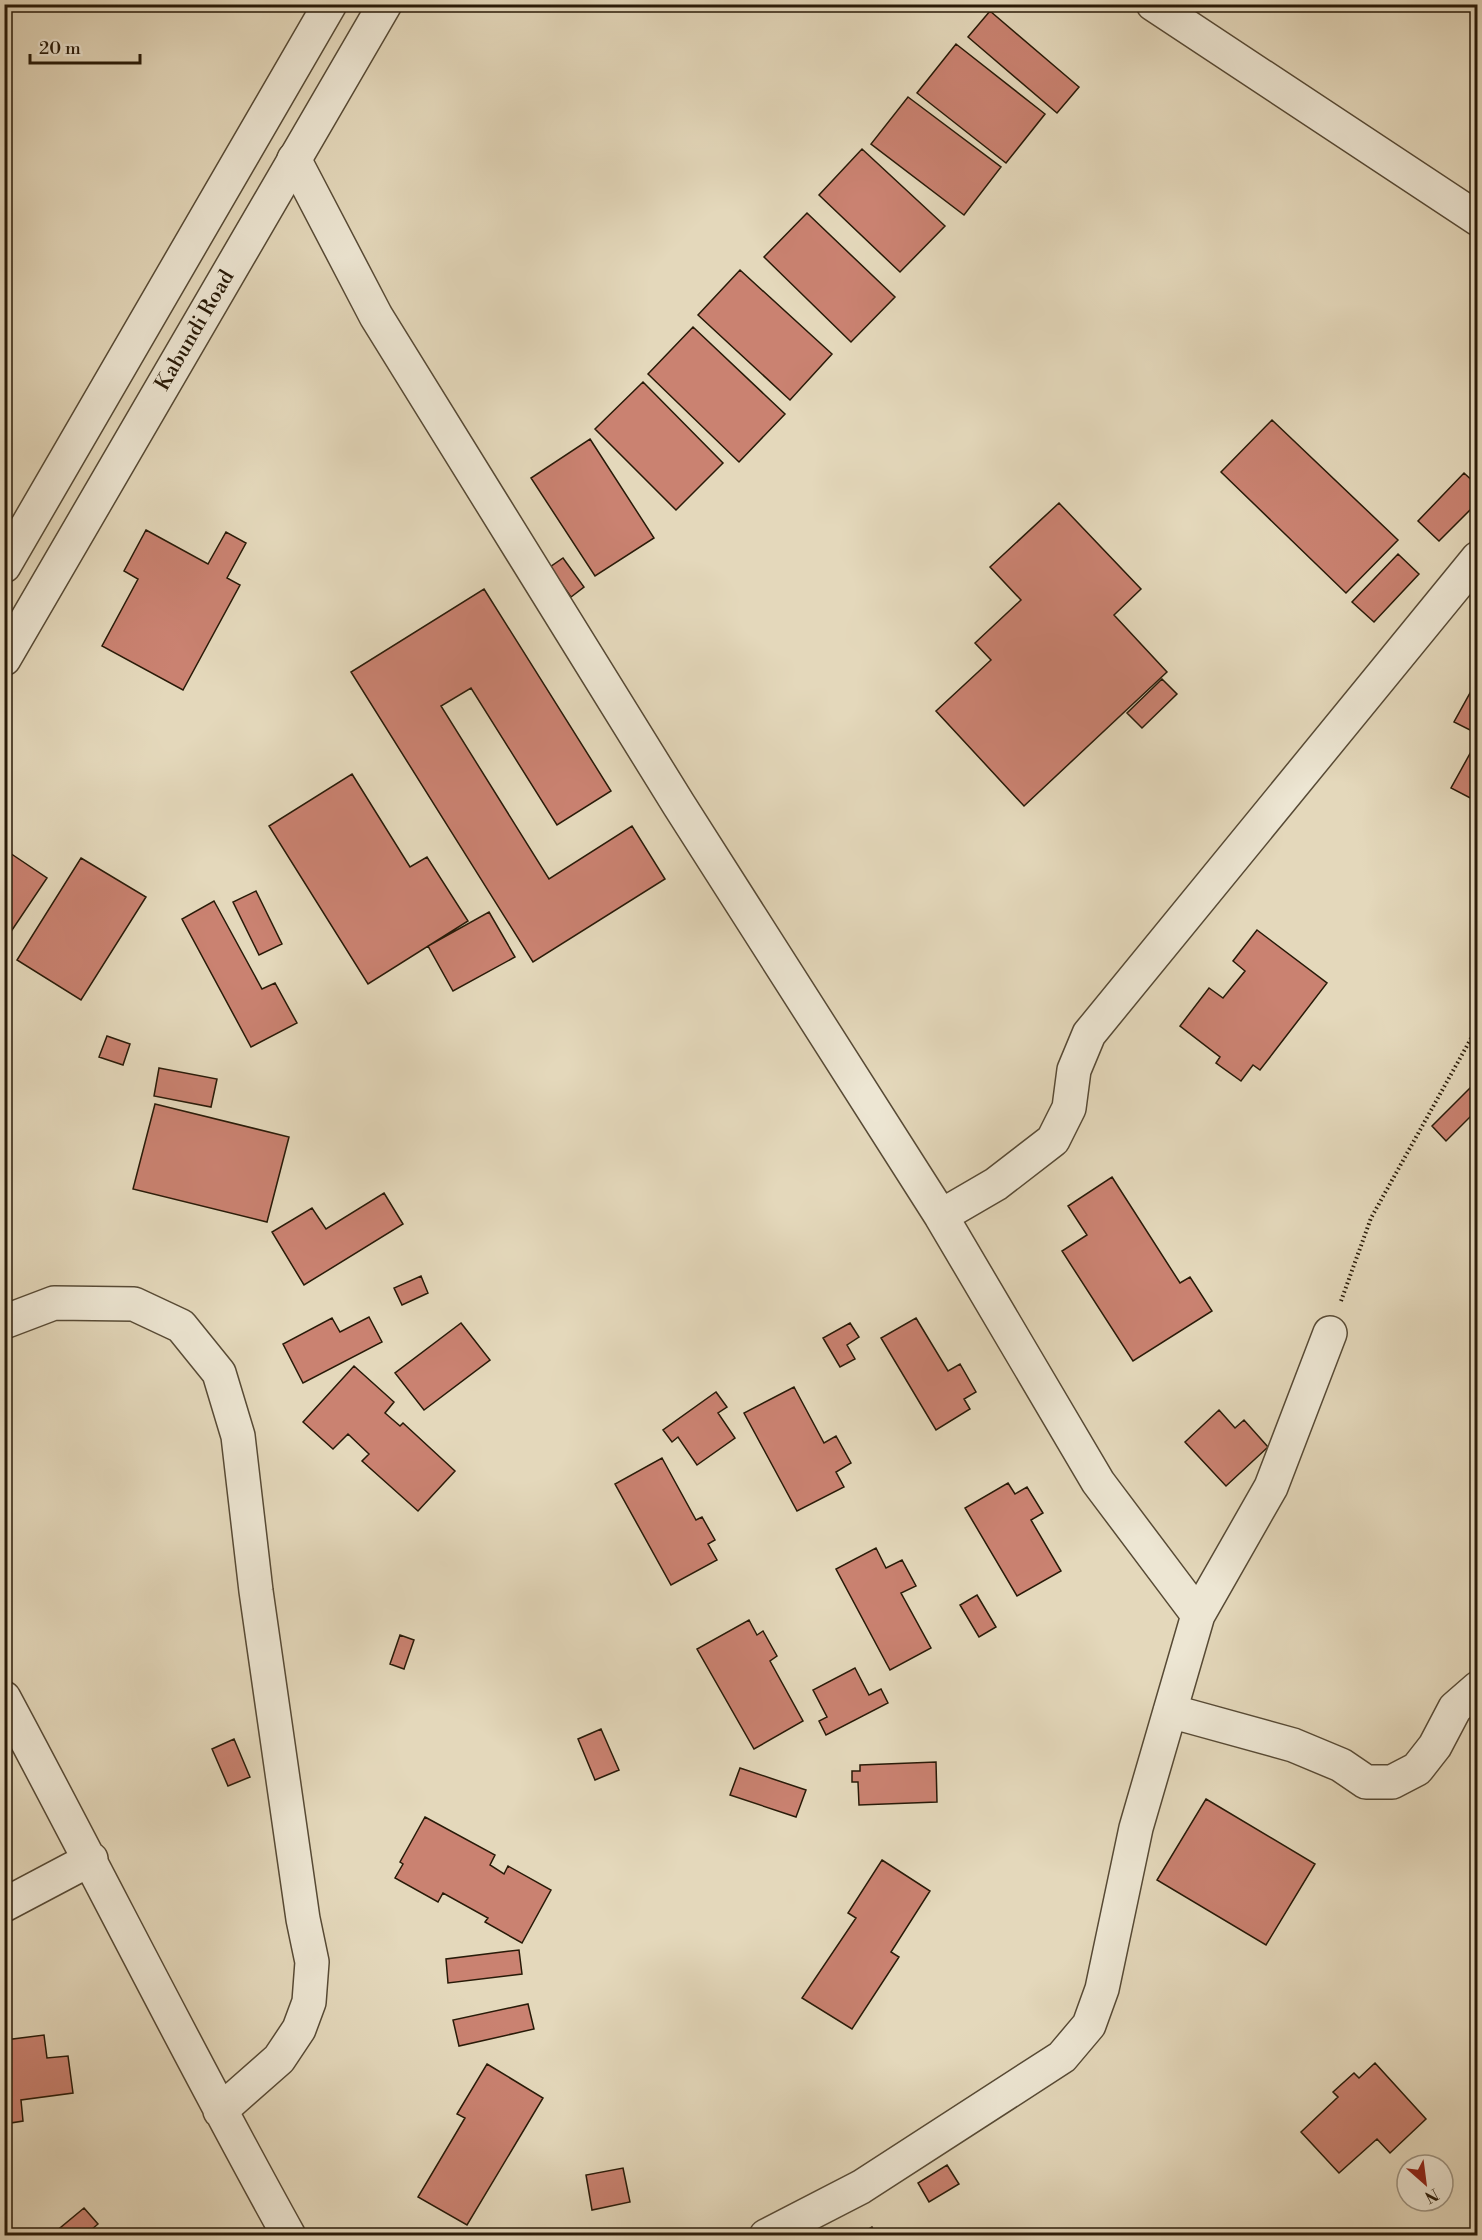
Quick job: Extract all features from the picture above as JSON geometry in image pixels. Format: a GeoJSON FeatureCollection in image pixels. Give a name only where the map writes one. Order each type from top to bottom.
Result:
{"type":"FeatureCollection","features":[{"type":"Feature","properties":{"kind":"street"},"geometry":{"type":"LineString","coordinates":[[4,566],[330,4]]}},
{"type":"Feature","properties":{"kind":"street","name":"Kabundi Road"},"geometry":{"type":"LineString","coordinates":[[4,658],[385,4]]}},
{"type":"Feature","properties":{"kind":"street"},"geometry":{"type":"LineString","coordinates":[[1153,4],[1478,219]]}},
{"type":"Feature","properties":{"kind":"street"},"geometry":{"type":"LineString","coordinates":[[294,159],[376,316],[673,795],[941,1216],[1098,1482],[1198,1615]]}},
{"type":"Feature","properties":{"kind":"street"},"geometry":{"type":"LineString","coordinates":[[941,1216],[996,1184],[1053,1140],[1069,1108],[1074,1070],[1089,1034],[1478,558]]}},
{"type":"Feature","properties":{"kind":"street"},"geometry":{"type":"LineString","coordinates":[[4,1322],[54,1303],[134,1304],[181,1326],[219,1373],[238,1436],[256,1591],[303,1919],[312,1962],[309,2002],[299,2029],[279,2059],[220,2112]]}},
{"type":"Feature","properties":{"kind":"street"},"geometry":{"type":"LineString","coordinates":[[766,2235],[861,2187],[1062,2057],[1089,2025],[1102,1989],[1136,1828],[1198,1615],[1271,1487],[1330,1333]]}},
{"type":"Feature","properties":{"kind":"street"},"geometry":{"type":"LineString","coordinates":[[1170,1711],[1293,1745],[1341,1765],[1366,1782],[1392,1782],[1417,1769],[1435,1746],[1455,1708],[1478,1688]]}},
{"type":"Feature","properties":{"kind":"street"},"geometry":{"type":"LineString","coordinates":[[4,1698],[91,1859],[220,2112],[289,2235]]}},
{"type":"Feature","properties":{"kind":"street"},"geometry":{"type":"LineString","coordinates":[[4,1905],[91,1859]]}},
{"type":"Feature","properties":{"kind":"path"},"geometry":{"type":"LineString","coordinates":[[1330,1333],[1371,1218],[1478,1026]]}},
{"type":"Feature","properties":{"kind":"building"},"geometry":{"type":"Polygon","coordinates":[[[990,11],[1079,87],[1057,113],[968,37],[990,11]]]}},
{"type":"Feature","properties":{"kind":"building"},"geometry":{"type":"Polygon","coordinates":[[[956,44],[1045,114],[1006,163],[917,93],[956,44]]]}},
{"type":"Feature","properties":{"kind":"building"},"geometry":{"type":"Polygon","coordinates":[[[908,97],[1001,167],[964,215],[871,144],[908,97]]]}},
{"type":"Feature","properties":{"kind":"building"},"geometry":{"type":"Polygon","coordinates":[[[862,149],[945,226],[900,272],[819,195],[862,149]]]}},
{"type":"Feature","properties":{"kind":"building"},"geometry":{"type":"Polygon","coordinates":[[[807,213],[895,297],[851,342],[764,257],[807,213]]]}},
{"type":"Feature","properties":{"kind":"building"},"geometry":{"type":"Polygon","coordinates":[[[740,270],[832,354],[790,400],[698,315],[740,270]]]}},
{"type":"Feature","properties":{"kind":"building"},"geometry":{"type":"Polygon","coordinates":[[[693,327],[785,414],[739,462],[648,374],[693,327]]]}},
{"type":"Feature","properties":{"kind":"building"},"geometry":{"type":"Polygon","coordinates":[[[643,382],[723,463],[676,510],[595,429],[643,382]]]}},
{"type":"Feature","properties":{"kind":"building"},"geometry":{"type":"Polygon","coordinates":[[[1272,420],[1398,540],[1346,593],[1221,472],[1272,420]]]}},
{"type":"Feature","properties":{"kind":"building"},"geometry":{"type":"Polygon","coordinates":[[[590,439],[654,538],[595,576],[531,478],[590,439]]]}},
{"type":"Feature","properties":{"kind":"building"},"geometry":{"type":"Polygon","coordinates":[[[1464,473],[1478,486],[1478,502],[1439,541],[1418,521],[1464,473]]]}},
{"type":"Feature","properties":{"kind":"building"},"geometry":{"type":"Polygon","coordinates":[[[1059,503],[1141,589],[1114,615],[1167,672],[1024,806],[936,711],[991,660],[975,643],[1021,600],[990,567],[1059,503]]]}},
{"type":"Feature","properties":{"kind":"building"},"geometry":{"type":"Polygon","coordinates":[[[146,530],[208,564],[226,532],[246,543],[227,578],[240,585],[183,690],[102,646],[138,579],[124,571],[146,530]]]}},
{"type":"Feature","properties":{"kind":"building"},"geometry":{"type":"Polygon","coordinates":[[[1398,554],[1419,574],[1374,622],[1352,602],[1398,554]]]}},
{"type":"Feature","properties":{"kind":"building"},"geometry":{"type":"Polygon","coordinates":[[[563,558],[584,587],[571,597],[550,567],[563,558]]]}},
{"type":"Feature","properties":{"kind":"building"},"geometry":{"type":"Polygon","coordinates":[[[484,589],[611,791],[557,825],[471,688],[441,706],[549,879],[632,826],[665,879],[533,962],[351,672],[484,589]]]}},
{"type":"Feature","properties":{"kind":"building"},"geometry":{"type":"Polygon","coordinates":[[[1162,679],[1177,694],[1142,728],[1127,713],[1162,679]]]}},
{"type":"Feature","properties":{"kind":"building"},"geometry":{"type":"Polygon","coordinates":[[[1475,684],[1478,685],[1478,734],[1454,722],[1475,684]]]}},
{"type":"Feature","properties":{"kind":"building"},"geometry":{"type":"Polygon","coordinates":[[[1478,739],[1478,802],[1451,788],[1478,739]]]}},
{"type":"Feature","properties":{"kind":"building"},"geometry":{"type":"Polygon","coordinates":[[[352,774],[410,867],[427,857],[468,921],[368,984],[269,826],[352,774]]]}},
{"type":"Feature","properties":{"kind":"building"},"geometry":{"type":"Polygon","coordinates":[[[7,851],[47,878],[4,942],[4,855],[7,851]]]}},
{"type":"Feature","properties":{"kind":"building"},"geometry":{"type":"Polygon","coordinates":[[[81,858],[146,897],[81,1000],[17,960],[81,858]]]}},
{"type":"Feature","properties":{"kind":"building"},"geometry":{"type":"Polygon","coordinates":[[[256,891],[282,944],[259,955],[233,902],[256,891]]]}},
{"type":"Feature","properties":{"kind":"building"},"geometry":{"type":"Polygon","coordinates":[[[214,901],[262,989],[275,983],[297,1023],[251,1047],[182,919],[214,901]]]}},
{"type":"Feature","properties":{"kind":"building"},"geometry":{"type":"Polygon","coordinates":[[[489,912],[515,957],[453,991],[428,946],[489,912]]]}},
{"type":"Feature","properties":{"kind":"building"},"geometry":{"type":"Polygon","coordinates":[[[1257,930],[1327,983],[1260,1070],[1253,1065],[1241,1081],[1216,1063],[1220,1057],[1180,1026],[1209,988],[1223,998],[1245,971],[1233,961],[1257,930]]]}},
{"type":"Feature","properties":{"kind":"building"},"geometry":{"type":"Polygon","coordinates":[[[107,1036],[130,1044],[123,1065],[99,1057],[107,1036]]]}},
{"type":"Feature","properties":{"kind":"building"},"geometry":{"type":"Polygon","coordinates":[[[159,1068],[217,1079],[211,1107],[154,1096],[159,1068]]]}},
{"type":"Feature","properties":{"kind":"building"},"geometry":{"type":"Polygon","coordinates":[[[1478,1080],[1478,1109],[1446,1141],[1432,1126],[1478,1080]]]}},
{"type":"Feature","properties":{"kind":"building"},"geometry":{"type":"Polygon","coordinates":[[[155,1104],[289,1137],[267,1222],[133,1189],[155,1104]]]}},
{"type":"Feature","properties":{"kind":"building"},"geometry":{"type":"Polygon","coordinates":[[[1112,1177],[1180,1283],[1190,1277],[1212,1311],[1133,1361],[1062,1251],[1087,1235],[1068,1206],[1112,1177]]]}},
{"type":"Feature","properties":{"kind":"building"},"geometry":{"type":"Polygon","coordinates":[[[384,1193],[403,1224],[304,1285],[272,1232],[312,1208],[326,1229],[384,1193]]]}},
{"type":"Feature","properties":{"kind":"building"},"geometry":{"type":"Polygon","coordinates":[[[421,1276],[428,1293],[402,1305],[394,1288],[421,1276]]]}},
{"type":"Feature","properties":{"kind":"building"},"geometry":{"type":"Polygon","coordinates":[[[369,1317],[382,1342],[303,1383],[283,1344],[332,1318],[340,1332],[369,1317]]]}},
{"type":"Feature","properties":{"kind":"building"},"geometry":{"type":"Polygon","coordinates":[[[916,1318],[948,1371],[960,1364],[976,1392],[964,1399],[970,1409],[936,1430],[881,1338],[916,1318]]]}},
{"type":"Feature","properties":{"kind":"building"},"geometry":{"type":"Polygon","coordinates":[[[461,1323],[490,1360],[424,1410],[395,1373],[461,1323]]]}},
{"type":"Feature","properties":{"kind":"building"},"geometry":{"type":"Polygon","coordinates":[[[850,1323],[859,1337],[847,1345],[855,1359],[840,1367],[823,1338],[850,1323]]]}},
{"type":"Feature","properties":{"kind":"building"},"geometry":{"type":"Polygon","coordinates":[[[354,1366],[394,1402],[385,1413],[400,1426],[403,1423],[455,1471],[418,1511],[362,1461],[369,1454],[348,1434],[333,1449],[303,1422],[354,1366]]]}},
{"type":"Feature","properties":{"kind":"building"},"geometry":{"type":"Polygon","coordinates":[[[794,1387],[824,1443],[836,1436],[851,1463],[836,1472],[844,1487],[797,1511],[744,1413],[794,1387]]]}},
{"type":"Feature","properties":{"kind":"building"},"geometry":{"type":"Polygon","coordinates":[[[716,1392],[727,1407],[718,1413],[735,1438],[697,1465],[678,1437],[672,1442],[663,1430],[716,1392]]]}},
{"type":"Feature","properties":{"kind":"building"},"geometry":{"type":"Polygon","coordinates":[[[1219,1410],[1235,1428],[1244,1420],[1268,1447],[1226,1486],[1185,1442],[1219,1410]]]}},
{"type":"Feature","properties":{"kind":"building"},"geometry":{"type":"Polygon","coordinates":[[[662,1458],[696,1520],[702,1517],[715,1540],[708,1544],[717,1560],[671,1585],[615,1484],[662,1458]]]}},
{"type":"Feature","properties":{"kind":"building"},"geometry":{"type":"Polygon","coordinates":[[[1008,1483],[1015,1494],[1027,1487],[1043,1513],[1031,1520],[1061,1571],[1017,1596],[965,1508],[1008,1483]]]}},
{"type":"Feature","properties":{"kind":"building"},"geometry":{"type":"Polygon","coordinates":[[[876,1548],[886,1568],[902,1560],[916,1586],[901,1593],[931,1648],[890,1670],[836,1569],[876,1548]]]}},
{"type":"Feature","properties":{"kind":"building"},"geometry":{"type":"Polygon","coordinates":[[[977,1595],[996,1627],[979,1637],[960,1605],[977,1595]]]}},
{"type":"Feature","properties":{"kind":"building"},"geometry":{"type":"Polygon","coordinates":[[[749,1620],[757,1635],[763,1631],[777,1656],[770,1661],[803,1721],[754,1749],[697,1649],[749,1620]]]}},
{"type":"Feature","properties":{"kind":"building"},"geometry":{"type":"Polygon","coordinates":[[[400,1635],[414,1640],[404,1669],[390,1664],[400,1635]]]}},
{"type":"Feature","properties":{"kind":"building"},"geometry":{"type":"Polygon","coordinates":[[[855,1668],[869,1695],[881,1689],[888,1703],[826,1735],[819,1721],[827,1717],[813,1690],[855,1668]]]}},
{"type":"Feature","properties":{"kind":"building"},"geometry":{"type":"Polygon","coordinates":[[[601,1729],[619,1770],[595,1780],[578,1739],[601,1729]]]}},
{"type":"Feature","properties":{"kind":"building"},"geometry":{"type":"Polygon","coordinates":[[[234,1739],[250,1777],[228,1786],[212,1749],[234,1739]]]}},
{"type":"Feature","properties":{"kind":"building"},"geometry":{"type":"Polygon","coordinates":[[[936,1762],[937,1802],[859,1805],[858,1782],[852,1782],[852,1771],[860,1771],[860,1765],[936,1762]]]}},
{"type":"Feature","properties":{"kind":"building"},"geometry":{"type":"Polygon","coordinates":[[[740,1768],[806,1790],[796,1817],[730,1795],[740,1768]]]}},
{"type":"Feature","properties":{"kind":"building"},"geometry":{"type":"Polygon","coordinates":[[[1206,1799],[1315,1864],[1266,1945],[1157,1880],[1206,1799]]]}},
{"type":"Feature","properties":{"kind":"building"},"geometry":{"type":"Polygon","coordinates":[[[425,1817],[495,1855],[490,1865],[504,1874],[508,1866],[551,1890],[522,1943],[485,1922],[488,1918],[443,1893],[438,1902],[395,1878],[403,1864],[400,1862],[425,1817]]]}},
{"type":"Feature","properties":{"kind":"building"},"geometry":{"type":"Polygon","coordinates":[[[882,1860],[930,1891],[891,1952],[899,1957],[852,2029],[802,1998],[856,1918],[848,1913],[882,1860]]]}},
{"type":"Feature","properties":{"kind":"building"},"geometry":{"type":"Polygon","coordinates":[[[519,1950],[522,1974],[448,1983],[446,1959],[519,1950]]]}},
{"type":"Feature","properties":{"kind":"building"},"geometry":{"type":"Polygon","coordinates":[[[528,2004],[534,2029],[459,2046],[453,2020],[528,2004]]]}},
{"type":"Feature","properties":{"kind":"building"},"geometry":{"type":"Polygon","coordinates":[[[44,2035],[47,2058],[68,2056],[73,2093],[21,2100],[23,2121],[4,2124],[4,2066],[8,2066],[5,2040],[44,2035]]]}},
{"type":"Feature","properties":{"kind":"building"},"geometry":{"type":"Polygon","coordinates":[[[1375,2063],[1426,2119],[1390,2153],[1377,2139],[1339,2173],[1301,2132],[1338,2097],[1333,2092],[1354,2073],[1359,2078],[1375,2063]]]}},
{"type":"Feature","properties":{"kind":"building"},"geometry":{"type":"Polygon","coordinates":[[[487,2064],[543,2098],[467,2225],[418,2197],[465,2118],[457,2114],[487,2064]]]}},
{"type":"Feature","properties":{"kind":"building"},"geometry":{"type":"Polygon","coordinates":[[[947,2165],[959,2184],[929,2202],[918,2183],[947,2165]]]}},
{"type":"Feature","properties":{"kind":"building"},"geometry":{"type":"Polygon","coordinates":[[[623,2168],[630,2202],[592,2210],[586,2175],[623,2168]]]}},
{"type":"Feature","properties":{"kind":"building"},"geometry":{"type":"Polygon","coordinates":[[[84,2208],[98,2224],[84,2236],[56,2236],[54,2233],[84,2208]]]}},
{"type":"Feature","properties":{"kind":"building"},"geometry":{"type":"Polygon","coordinates":[[[872,2227],[877,2236],[856,2236],[872,2227]]]}}]}
